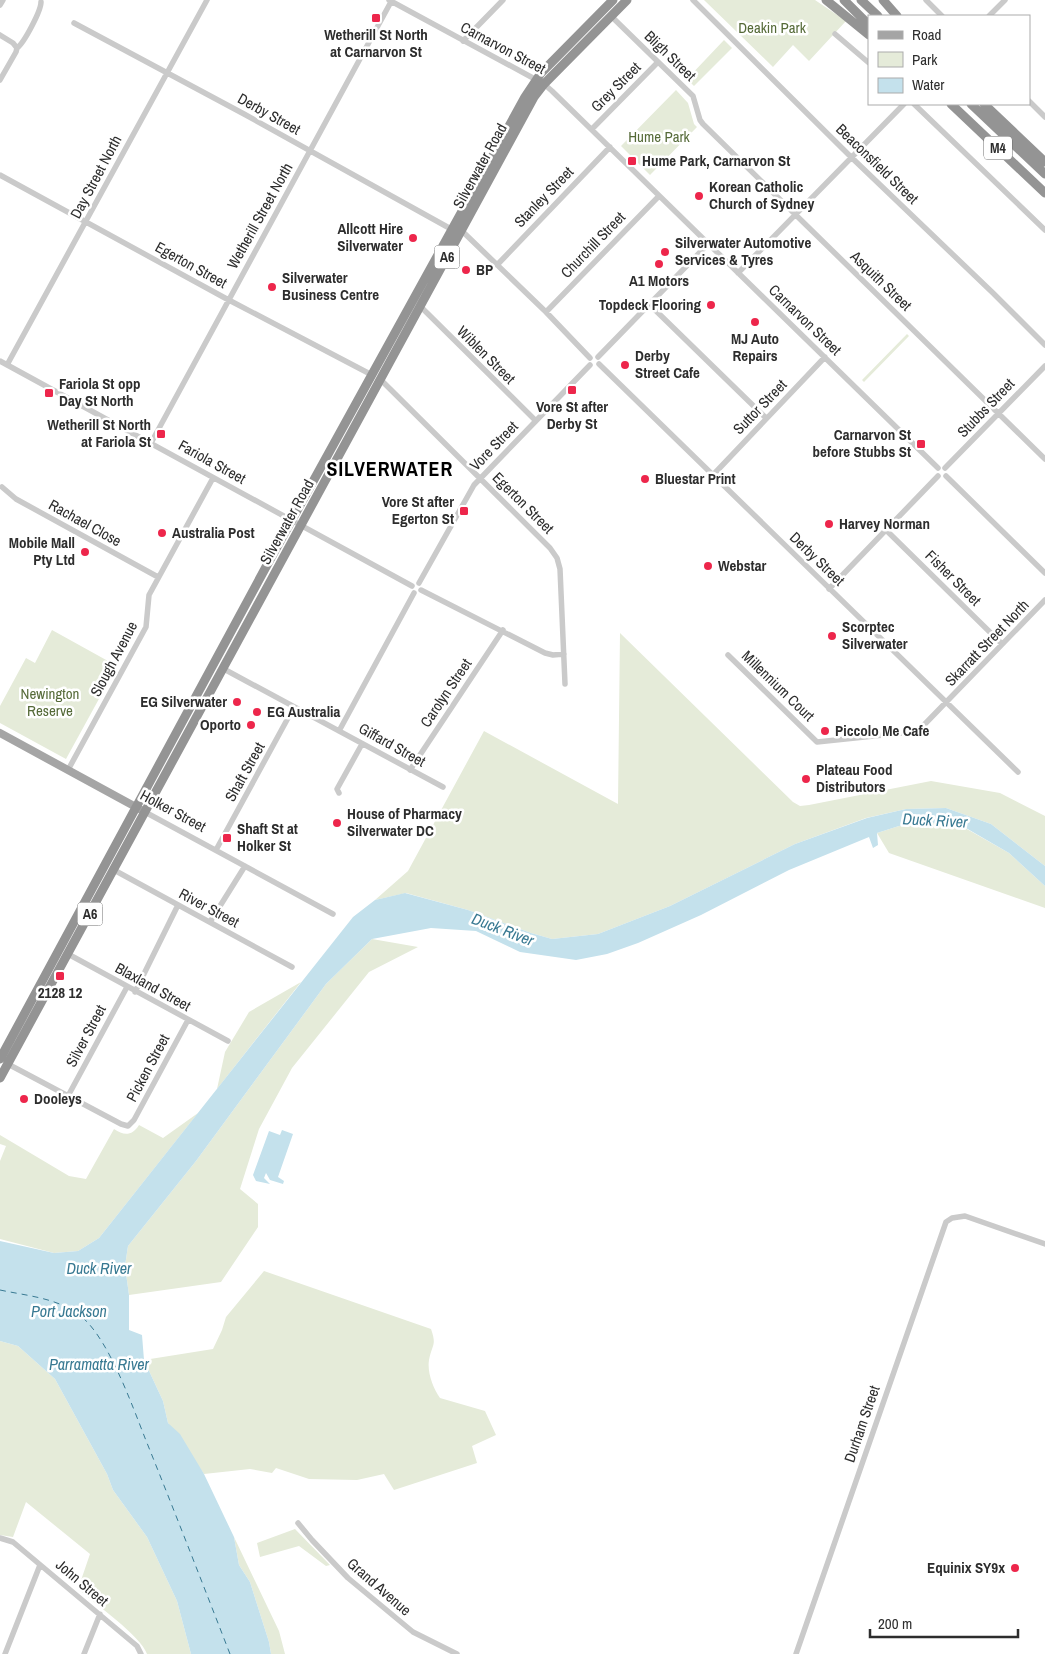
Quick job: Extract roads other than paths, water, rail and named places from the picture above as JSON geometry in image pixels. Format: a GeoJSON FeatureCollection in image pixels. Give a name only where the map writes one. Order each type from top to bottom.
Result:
{"type":"FeatureCollection","features":[{"type":"Feature","properties":{"kind":"highway","name":"Silverwater Road"},"geometry":{"type":"LineString","coordinates":[[0,1078],[3,1061],[141,810],[222,668],[297,523],[376,377],[456,230],[540,82],[613,0]]}},
{"type":"Feature","properties":{"kind":"highway","name":"Silverwater Road"},"geometry":{"type":"LineString","coordinates":[[540,82],[627,0]]}},
{"type":"Feature","properties":{"kind":"highway"},"geometry":{"type":"LineString","coordinates":[[826,0],[868,34]]}},
{"type":"Feature","properties":{"kind":"highway"},"geometry":{"type":"LineString","coordinates":[[844,0],[868,24]]}},
{"type":"Feature","properties":{"kind":"highway"},"geometry":{"type":"LineString","coordinates":[[861,0],[877,15]]}},
{"type":"Feature","properties":{"kind":"highway"},"geometry":{"type":"LineString","coordinates":[[883,0],[896,15]]}},
{"type":"Feature","properties":{"kind":"highway","name":"M4"},"geometry":{"type":"LineString","coordinates":[[952,105],[1045,193]]}},
{"type":"Feature","properties":{"kind":"highway","name":"M4"},"geometry":{"type":"LineString","coordinates":[[972,105],[1045,174]]}},
{"type":"Feature","properties":{"kind":"highway","name":"M4"},"geometry":{"type":"LineString","coordinates":[[985,105],[1045,162]]}},
{"type":"Feature","properties":{"kind":"highway","name":"Silverwater Road"},"geometry":{"type":"LineString","coordinates":[[376,377],[420,306],[456,230]]}},
{"type":"Feature","properties":{"kind":"highway","name":"Silverwater Road"},"geometry":{"type":"LineString","coordinates":[[3,1061],[68,954],[114,870],[141,810],[267,566],[297,523]]}},
{"type":"Feature","properties":{"kind":"main road","name":"Holker Street"},"geometry":{"type":"LineString","coordinates":[[0,733],[141,810]]}},
{"type":"Feature","properties":{"kind":"street"},"geometry":{"type":"LineString","coordinates":[[0,5],[3,0]]}},
{"type":"Feature","properties":{"kind":"street","name":"Day Street North"},"geometry":{"type":"LineString","coordinates":[[7,365],[206,0]]}},
{"type":"Feature","properties":{"kind":"street","name":"Carnarvon Street"},"geometry":{"type":"LineString","coordinates":[[391,0],[540,82],[592,129],[708,244],[942,468]]}},
{"type":"Feature","properties":{"kind":"street","name":"Wetherill Street North"},"geometry":{"type":"LineString","coordinates":[[151,443],[391,0]]}},
{"type":"Feature","properties":{"kind":"street"},"geometry":{"type":"LineString","coordinates":[[463,41],[503,0]]}},
{"type":"Feature","properties":{"kind":"street","name":"Beaconsfield Street"},"geometry":{"type":"LineString","coordinates":[[693,0],[851,157],[1045,344]]}},
{"type":"Feature","properties":{"kind":"street"},"geometry":{"type":"LineString","coordinates":[[926,0],[941,15]]}},
{"type":"Feature","properties":{"kind":"street"},"geometry":{"type":"LineString","coordinates":[[990,15],[1005,0]]}},
{"type":"Feature","properties":{"kind":"street"},"geometry":{"type":"LineString","coordinates":[[0,80],[17,48],[38,16],[41,1]]}},
{"type":"Feature","properties":{"kind":"street","name":"Bligh Street"},"geometry":{"type":"LineString","coordinates":[[611,16],[693,96],[700,120]]}},
{"type":"Feature","properties":{"kind":"street","name":"Derby Street"},"geometry":{"type":"LineString","coordinates":[[74,23],[456,230],[546,312],[590,358]]}},
{"type":"Feature","properties":{"kind":"street"},"geometry":{"type":"LineString","coordinates":[[835,34],[868,62]]}},
{"type":"Feature","properties":{"kind":"street"},"geometry":{"type":"LineString","coordinates":[[0,35],[13,43],[17,48]]}},
{"type":"Feature","properties":{"kind":"street","name":"Grey Street"},"geometry":{"type":"LineString","coordinates":[[592,129],[658,62]]}},
{"type":"Feature","properties":{"kind":"street"},"geometry":{"type":"LineString","coordinates":[[1030,102],[1045,117]]}},
{"type":"Feature","properties":{"kind":"street"},"geometry":{"type":"LineString","coordinates":[[738,273],[903,105]]}},
{"type":"Feature","properties":{"kind":"street"},"geometry":{"type":"LineString","coordinates":[[915,105],[1045,230]]}},
{"type":"Feature","properties":{"kind":"street","name":"Asquith Street"},"geometry":{"type":"LineString","coordinates":[[700,120],[1045,459]]}},
{"type":"Feature","properties":{"kind":"street","name":"Stanley Street"},"geometry":{"type":"LineString","coordinates":[[496,265],[610,147]]}},
{"type":"Feature","properties":{"kind":"street","name":"Egerton Street"},"geometry":{"type":"LineString","coordinates":[[0,175],[229,300],[376,377],[480,478],[550,548],[557,558],[560,569],[565,684]]}},
{"type":"Feature","properties":{"kind":"street","name":"Churchill Street"},"geometry":{"type":"LineString","coordinates":[[546,312],[659,196]]}},
{"type":"Feature","properties":{"kind":"street"},"geometry":{"type":"LineString","coordinates":[[599,361],[594,356],[590,358],[589,362],[590,365],[595,367],[708,244]]}},
{"type":"Feature","properties":{"kind":"street"},"geometry":{"type":"LineString","coordinates":[[650,305],[766,418]]}},
{"type":"Feature","properties":{"kind":"street","name":"Wiblen Street"},"geometry":{"type":"LineString","coordinates":[[420,306],[536,421]]}},
{"type":"Feature","properties":{"kind":"street","name":"Suttor Street"},"geometry":{"type":"LineString","coordinates":[[713,475],[825,357]]}},
{"type":"Feature","properties":{"kind":"street","name":"Fariola Street"},"geometry":{"type":"LineString","coordinates":[[0,361],[412,586]]}},
{"type":"Feature","properties":{"kind":"street","name":"Derby Street"},"geometry":{"type":"LineString","coordinates":[[599,361],[829,589],[1018,772]]}},
{"type":"Feature","properties":{"kind":"street","name":"Vore Street"},"geometry":{"type":"LineString","coordinates":[[419,583],[469,491],[590,365]]}},
{"type":"Feature","properties":{"kind":"street","name":"Stubbs Street"},"geometry":{"type":"LineString","coordinates":[[942,468],[999,414],[1045,366]]}},
{"type":"Feature","properties":{"kind":"street"},"geometry":{"type":"LineString","coordinates":[[938,476],[936,472],[942,468],[947,471],[946,476],[1045,573]]}},
{"type":"Feature","properties":{"kind":"street"},"geometry":{"type":"LineString","coordinates":[[938,476],[943,478],[946,476]]}},
{"type":"Feature","properties":{"kind":"street"},"geometry":{"type":"LineString","coordinates":[[829,589],[938,476]]}},
{"type":"Feature","properties":{"kind":"street","name":"Slough Avenue"},"geometry":{"type":"LineString","coordinates":[[68,770],[146,627],[148,598],[213,478]]}},
{"type":"Feature","properties":{"kind":"street","name":"Rachael Close"},"geometry":{"type":"LineString","coordinates":[[2,487],[16,499],[158,577]]}},
{"type":"Feature","properties":{"kind":"street","name":"Fisher Street"},"geometry":{"type":"LineString","coordinates":[[886,530],[1002,644]]}},
{"type":"Feature","properties":{"kind":"street"},"geometry":{"type":"LineString","coordinates":[[414,593],[411,589],[414,583],[419,583],[421,590]]}},
{"type":"Feature","properties":{"kind":"street"},"geometry":{"type":"LineString","coordinates":[[339,731],[414,593],[421,590]]}},
{"type":"Feature","properties":{"kind":"street"},"geometry":{"type":"LineString","coordinates":[[421,590],[545,653],[553,655],[564,654]]}},
{"type":"Feature","properties":{"kind":"street","name":"Skarratt Street North"},"geometry":{"type":"LineString","coordinates":[[946,702],[1045,600]]}},
{"type":"Feature","properties":{"kind":"street","name":"Carolyn Street"},"geometry":{"type":"LineString","coordinates":[[410,770],[503,630]]}},
{"type":"Feature","properties":{"kind":"street","name":"Millennium Court"},"geometry":{"type":"LineString","coordinates":[[728,655],[818,742],[912,732],[922,727],[946,702]]}},
{"type":"Feature","properties":{"kind":"street","name":"Giffard Street"},"geometry":{"type":"LineString","coordinates":[[222,668],[443,788]]}},
{"type":"Feature","properties":{"kind":"street","name":"Shaft Street"},"geometry":{"type":"LineString","coordinates":[[216,850],[294,707]]}},
{"type":"Feature","properties":{"kind":"street"},"geometry":{"type":"LineString","coordinates":[[338,793],[337,789],[362,744]]}},
{"type":"Feature","properties":{"kind":"street","name":"Holker Street"},"geometry":{"type":"LineString","coordinates":[[141,810],[333,914]]}},
{"type":"Feature","properties":{"kind":"street"},"geometry":{"type":"LineString","coordinates":[[210,922],[245,866]]}},
{"type":"Feature","properties":{"kind":"street","name":"River Street"},"geometry":{"type":"LineString","coordinates":[[114,870],[292,967]]}},
{"type":"Feature","properties":{"kind":"street"},"geometry":{"type":"LineString","coordinates":[[136,992],[178,905]]}},
{"type":"Feature","properties":{"kind":"street","name":"Blaxland Street"},"geometry":{"type":"LineString","coordinates":[[68,954],[228,1041]]}},
{"type":"Feature","properties":{"kind":"street","name":"Silver Street"},"geometry":{"type":"LineString","coordinates":[[68,1096],[127,987]]}},
{"type":"Feature","properties":{"kind":"street","name":"Picken Street"},"geometry":{"type":"LineString","coordinates":[[68,1096],[128,1126],[134,1120],[188,1020]]}},
{"type":"Feature","properties":{"kind":"street"},"geometry":{"type":"LineString","coordinates":[[3,1061],[68,1096]]}},
{"type":"Feature","properties":{"kind":"street","name":"Durham Street"},"geometry":{"type":"LineString","coordinates":[[796,1654],[946,1222],[952,1218],[965,1216],[1045,1244]]}},
{"type":"Feature","properties":{"kind":"street","name":"Grand Avenue"},"geometry":{"type":"LineString","coordinates":[[298,1523],[348,1578],[413,1632],[457,1654]]}},
{"type":"Feature","properties":{"kind":"street","name":"John Street"},"geometry":{"type":"LineString","coordinates":[[0,1538],[14,1542],[137,1646],[141,1654]]}},
{"type":"Feature","properties":{"kind":"street"},"geometry":{"type":"LineString","coordinates":[[5,1654],[40,1565]]}},
{"type":"Feature","properties":{"kind":"street"},"geometry":{"type":"LineString","coordinates":[[84,1654],[100,1614]]}},
{"type":"Feature","properties":{"kind":"water","name":"Port Jackson"},"geometry":{"type":"Polygon","coordinates":[[[946,808],[991,824],[1045,866],[1045,886],[1009,853],[959,824],[925,823],[899,826],[877,833],[878,845],[873,848],[869,837],[789,870],[701,915],[638,943],[607,954],[576,960],[520,952],[476,931],[431,928],[372,939],[326,984],[196,1161],[128,1246],[125,1266],[129,1295],[129,1330],[142,1335],[144,1360],[163,1401],[168,1423],[180,1434],[204,1474],[234,1537],[239,1565],[250,1582],[271,1654],[191,1654],[177,1601],[147,1537],[113,1490],[107,1474],[55,1379],[18,1346],[0,1341],[0,1241],[54,1253],[78,1251],[99,1238],[353,917],[375,900],[405,893],[468,910],[552,939],[598,934],[670,906],[795,844],[867,818],[906,809],[946,808]]]}},
{"type":"Feature","properties":{"kind":"water"},"geometry":{"type":"Polygon","coordinates":[[[282,1130],[293,1134],[278,1177],[284,1181],[283,1184],[270,1180],[266,1173],[264,1178],[270,1184],[256,1181],[253,1175],[269,1131],[280,1135],[282,1130]]]}},
{"type":"Feature","properties":{"kind":"place","name":"Wetherill St North at Carnarvon St"},"geometry":{"type":"Point","coordinates":[376,18]}},
{"type":"Feature","properties":{"kind":"place","name":"Hume Park, Carnarvon St"},"geometry":{"type":"Point","coordinates":[632,161]}},
{"type":"Feature","properties":{"kind":"place","name":"Korean Catholic Church of Sydney"},"geometry":{"type":"Point","coordinates":[699,196]}},
{"type":"Feature","properties":{"kind":"place","name":"Allcott Hire Silverwater"},"geometry":{"type":"Point","coordinates":[413,238]}},
{"type":"Feature","properties":{"kind":"place","name":"Silverwater Automotive Services & Tyres"},"geometry":{"type":"Point","coordinates":[665,252]}},
{"type":"Feature","properties":{"kind":"place","name":"A1 Motors"},"geometry":{"type":"Point","coordinates":[659,264]}},
{"type":"Feature","properties":{"kind":"place","name":"BP"},"geometry":{"type":"Point","coordinates":[466,270]}},
{"type":"Feature","properties":{"kind":"place","name":"Silverwater Business Centre"},"geometry":{"type":"Point","coordinates":[272,287]}},
{"type":"Feature","properties":{"kind":"place","name":"Topdeck Flooring"},"geometry":{"type":"Point","coordinates":[711,305]}},
{"type":"Feature","properties":{"kind":"place","name":"MJ Auto Repairs"},"geometry":{"type":"Point","coordinates":[755,322]}},
{"type":"Feature","properties":{"kind":"place","name":"Derby Street Cafe"},"geometry":{"type":"Point","coordinates":[625,365]}},
{"type":"Feature","properties":{"kind":"place","name":"Vore St after Derby St"},"geometry":{"type":"Point","coordinates":[572,390]}},
{"type":"Feature","properties":{"kind":"place","name":"Fariola St opp Day St North"},"geometry":{"type":"Point","coordinates":[49,393]}},
{"type":"Feature","properties":{"kind":"place","name":"Wetherill St North at Fariola St"},"geometry":{"type":"Point","coordinates":[161,434]}},
{"type":"Feature","properties":{"kind":"place","name":"Carnarvon St before Stubbs St"},"geometry":{"type":"Point","coordinates":[921,444]}},
{"type":"Feature","properties":{"kind":"place","name":"Bluestar Print"},"geometry":{"type":"Point","coordinates":[645,479]}},
{"type":"Feature","properties":{"kind":"place","name":"Vore St after Egerton St"},"geometry":{"type":"Point","coordinates":[464,511]}},
{"type":"Feature","properties":{"kind":"place","name":"Harvey Norman"},"geometry":{"type":"Point","coordinates":[829,524]}},
{"type":"Feature","properties":{"kind":"place","name":"Australia Post"},"geometry":{"type":"Point","coordinates":[162,533]}},
{"type":"Feature","properties":{"kind":"place","name":"Mobile Mall Pty Ltd"},"geometry":{"type":"Point","coordinates":[85,552]}},
{"type":"Feature","properties":{"kind":"place","name":"Webstar"},"geometry":{"type":"Point","coordinates":[708,566]}},
{"type":"Feature","properties":{"kind":"place","name":"Scorptec Silverwater"},"geometry":{"type":"Point","coordinates":[832,636]}},
{"type":"Feature","properties":{"kind":"place","name":"EG Silverwater"},"geometry":{"type":"Point","coordinates":[237,702]}},
{"type":"Feature","properties":{"kind":"place","name":"EG Australia"},"geometry":{"type":"Point","coordinates":[257,712]}},
{"type":"Feature","properties":{"kind":"place","name":"Oporto"},"geometry":{"type":"Point","coordinates":[251,725]}},
{"type":"Feature","properties":{"kind":"place","name":"Piccolo Me Cafe"},"geometry":{"type":"Point","coordinates":[825,731]}},
{"type":"Feature","properties":{"kind":"place","name":"Plateau Food Distributors"},"geometry":{"type":"Point","coordinates":[806,779]}},
{"type":"Feature","properties":{"kind":"place","name":"House of Pharmacy Silverwater DC"},"geometry":{"type":"Point","coordinates":[337,823]}},
{"type":"Feature","properties":{"kind":"place","name":"Shaft St at Holker St"},"geometry":{"type":"Point","coordinates":[227,838]}},
{"type":"Feature","properties":{"kind":"place","name":"2128 12"},"geometry":{"type":"Point","coordinates":[60,976]}},
{"type":"Feature","properties":{"kind":"place","name":"Dooleys"},"geometry":{"type":"Point","coordinates":[24,1099]}},
{"type":"Feature","properties":{"kind":"place","name":"Equinix SY9x"},"geometry":{"type":"Point","coordinates":[1015,1568]}},
{"type":"Feature","properties":{"kind":"district","name":"SILVERWATER"},"geometry":{"type":"Point","coordinates":[390,469]}},
{"type":"Feature","properties":{"kind":"park label","name":"Deakin Park"},"geometry":{"type":"Point","coordinates":[772,28]}},
{"type":"Feature","properties":{"kind":"park label","name":"Hume Park"},"geometry":{"type":"Point","coordinates":[659,137]}},
{"type":"Feature","properties":{"kind":"park label","name":"Newington Reserve"},"geometry":{"type":"Point","coordinates":[50,702]}},
{"type":"Feature","properties":{"kind":"water label","name":"Duck River"},"geometry":{"type":"Point","coordinates":[935,820]}},
{"type":"Feature","properties":{"kind":"water label","name":"Duck River"},"geometry":{"type":"Point","coordinates":[503,929]}},
{"type":"Feature","properties":{"kind":"water label","name":"Duck River"},"geometry":{"type":"Point","coordinates":[99,1268]}},
{"type":"Feature","properties":{"kind":"water label","name":"Parramatta River"},"geometry":{"type":"Point","coordinates":[99,1364]}}]}
